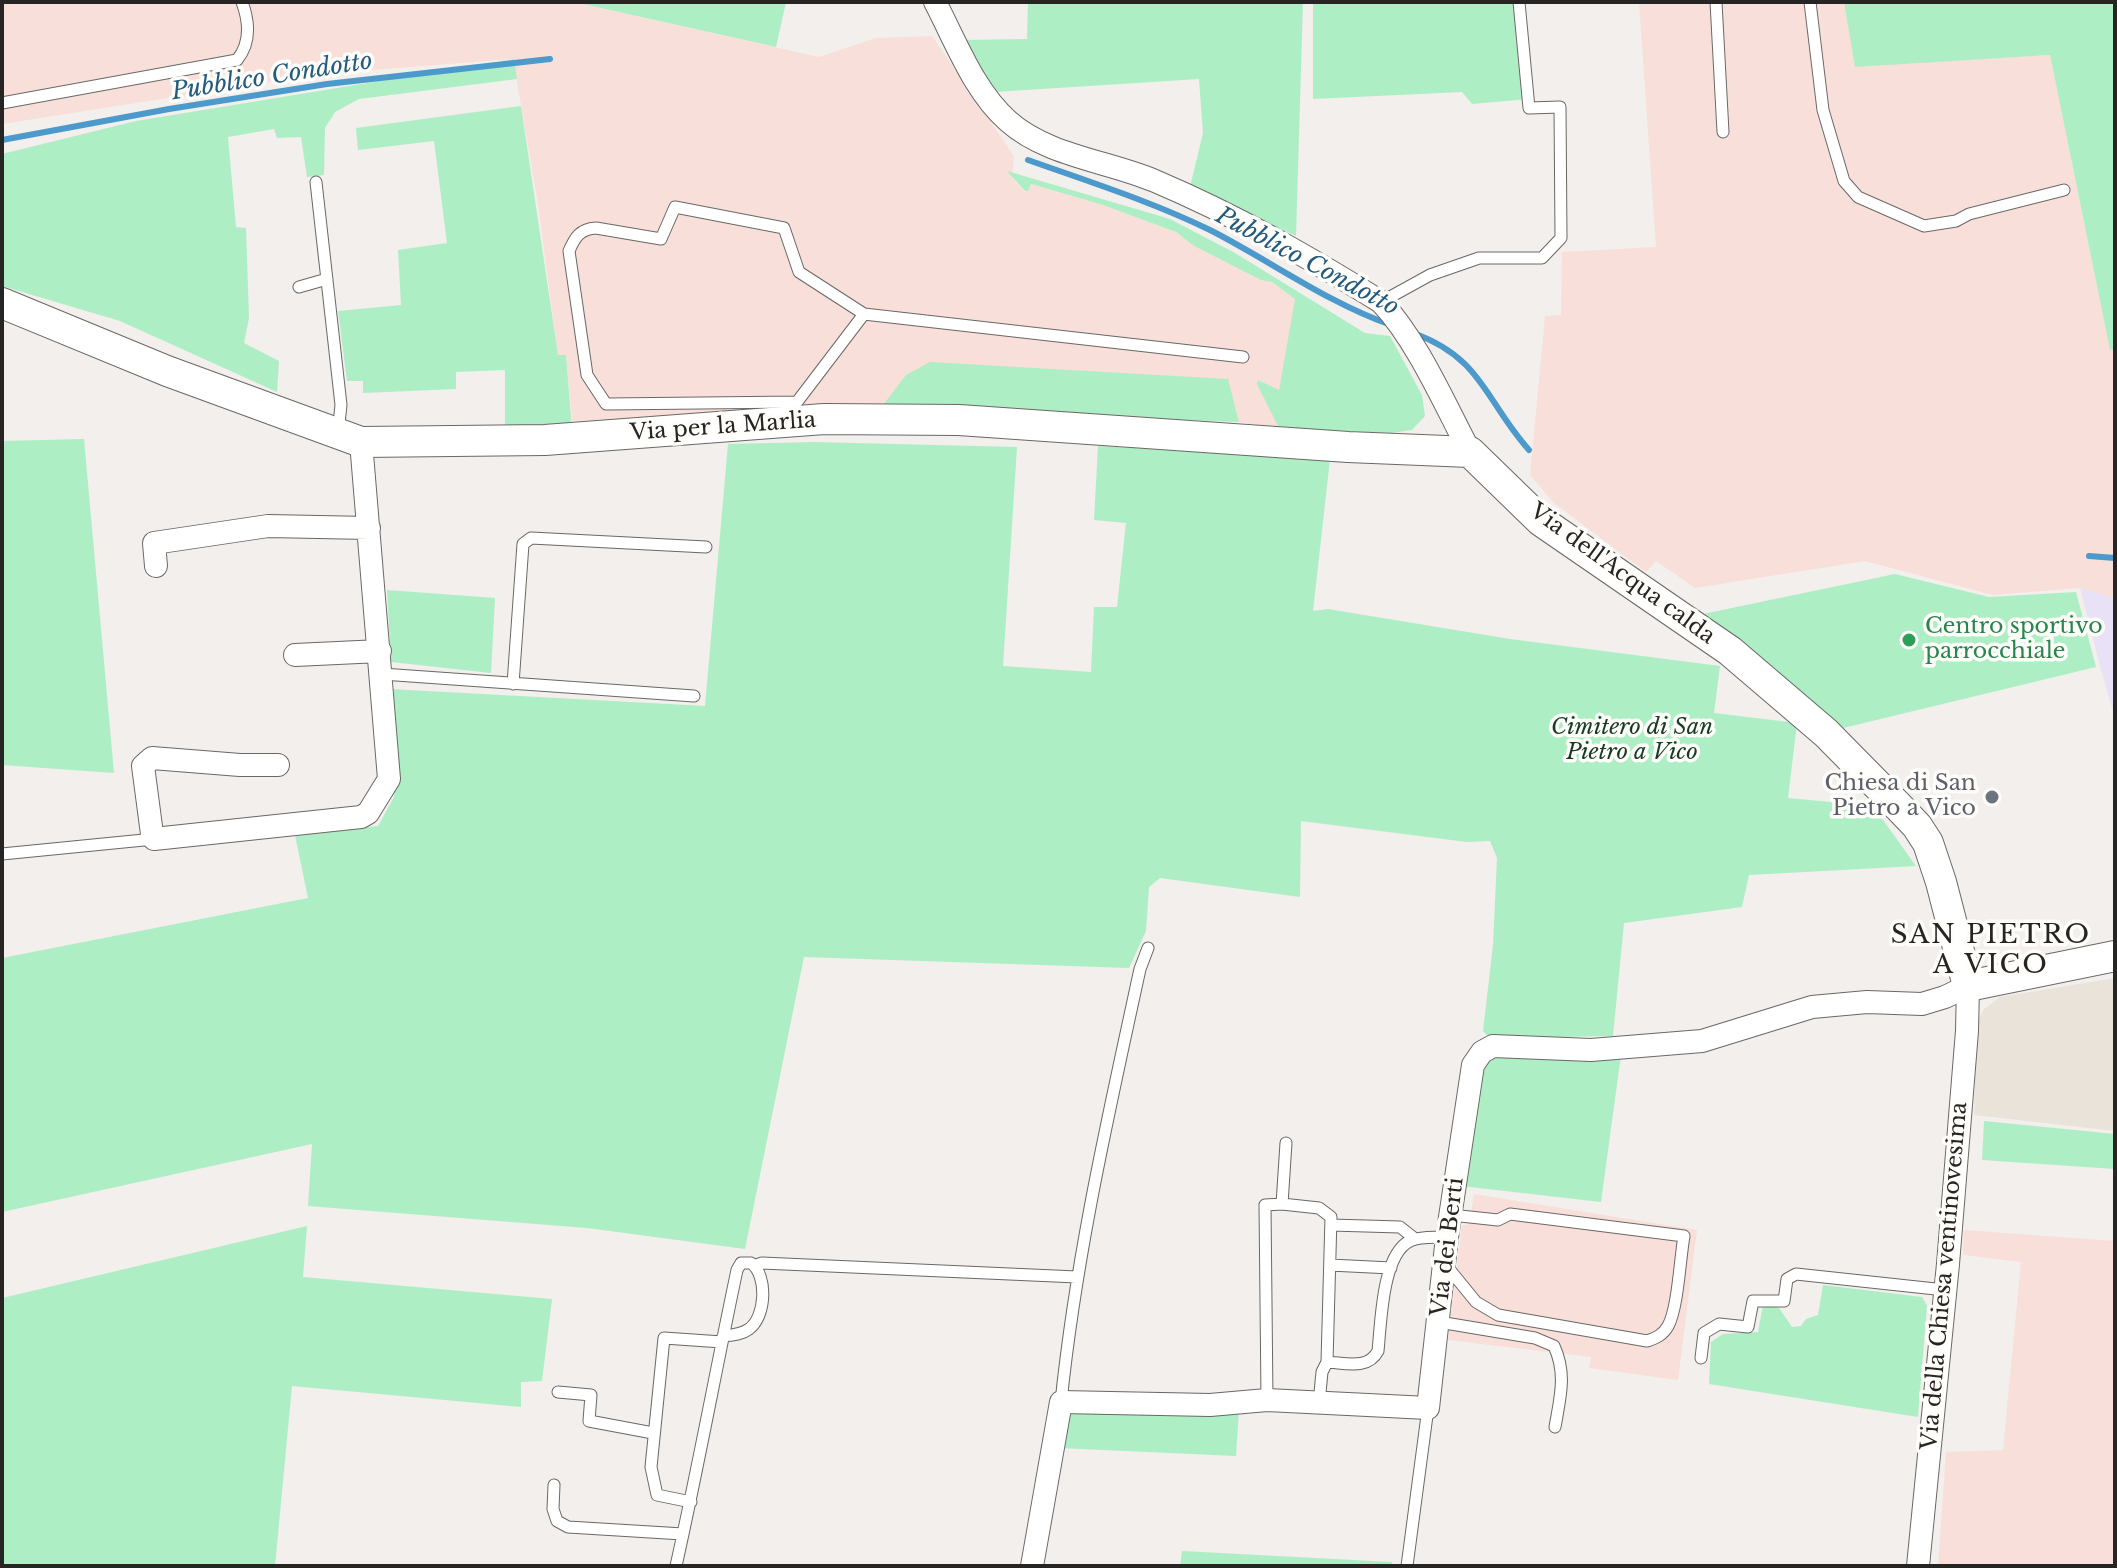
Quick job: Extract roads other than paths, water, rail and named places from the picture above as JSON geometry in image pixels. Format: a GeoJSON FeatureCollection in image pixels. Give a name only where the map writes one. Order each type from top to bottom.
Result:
{"type":"FeatureCollection","features":[{"type":"Feature","properties":{"kind":"street","name":"Via dell'Acqua calda"},"geometry":{"type":"LineString","coordinates":[[935,2],[989,100],[1022,132],[1057,148],[1145,177],[1264,231],[1388,309],[1412,344],[1470,452],[1541,521],[1730,651],[1826,733],[1917,826],[1928,843],[1968,986],[2115,956]]}},
{"type":"Feature","properties":{"kind":"street","name":"Via per la Marlia"},"geometry":{"type":"LineString","coordinates":[[2,303],[167,371],[350,438],[545,440],[824,419],[959,420],[1348,447],[1470,452]]}},
{"type":"Feature","properties":{"kind":"street"},"geometry":{"type":"LineString","coordinates":[[278,765],[152,758],[143,766],[154,839],[361,817],[368,813],[389,779],[369,528],[350,438]]}},
{"type":"Feature","properties":{"kind":"street"},"geometry":{"type":"LineString","coordinates":[[156,566],[154,543],[268,526],[369,528]]}},
{"type":"Feature","properties":{"kind":"street"},"geometry":{"type":"LineString","coordinates":[[295,655],[380,651]]}},
{"type":"Feature","properties":{"kind":"street","name":"Via dell'Acqua calda"},"geometry":{"type":"LineString","coordinates":[[1953,926],[1976,955],[1998,967],[2026,974]]}},
{"type":"Feature","properties":{"kind":"street","name":"Via dei Berti"},"geometry":{"type":"LineString","coordinates":[[1428,1408],[1447,1237],[1473,1065],[1482,1052],[1493,1046],[1591,1050],[1702,1041],[1812,1007],[1867,1002],[1922,1004],[1968,986]]}},
{"type":"Feature","properties":{"kind":"street","name":"Via della Chiesa ventinovesima"},"geometry":{"type":"LineString","coordinates":[[1918,1566],[1945,1290],[1968,986]]}},
{"type":"Feature","properties":{"kind":"street"},"geometry":{"type":"LineString","coordinates":[[1032,1566],[1061,1402],[1210,1405],[1267,1400],[1428,1408]]}},
{"type":"Feature","properties":{"kind":"lane"},"geometry":{"type":"LineString","coordinates":[[2,103],[237,60],[244,52],[249,20],[242,2]]}},
{"type":"Feature","properties":{"kind":"lane"},"geometry":{"type":"LineString","coordinates":[[1388,309],[1430,275],[1479,258],[1542,258],[1561,238],[1560,107],[1529,108],[1519,2]]}},
{"type":"Feature","properties":{"kind":"lane"},"geometry":{"type":"LineString","coordinates":[[1716,2],[1723,132]]}},
{"type":"Feature","properties":{"kind":"lane"},"geometry":{"type":"LineString","coordinates":[[1810,2],[1823,110],[1844,181],[1858,197],[1924,226],[1956,221],[1969,214],[2064,190]]}},
{"type":"Feature","properties":{"kind":"lane"},"geometry":{"type":"LineString","coordinates":[[316,182],[341,405],[350,438]]}},
{"type":"Feature","properties":{"kind":"lane"},"geometry":{"type":"LineString","coordinates":[[864,314],[797,402],[606,404],[587,375],[569,251],[576,237],[585,229],[596,228],[661,239],[675,207],[784,228],[799,272],[864,314],[1243,357]]}},
{"type":"Feature","properties":{"kind":"lane"},"geometry":{"type":"LineString","coordinates":[[299,287],[327,279]]}},
{"type":"Feature","properties":{"kind":"lane"},"geometry":{"type":"LineString","coordinates":[[513,684],[523,544],[531,538],[706,547]]}},
{"type":"Feature","properties":{"kind":"lane"},"geometry":{"type":"LineString","coordinates":[[382,674],[694,696]]}},
{"type":"Feature","properties":{"kind":"lane"},"geometry":{"type":"LineString","coordinates":[[2,854],[154,839]]}},
{"type":"Feature","properties":{"kind":"lane"},"geometry":{"type":"LineString","coordinates":[[1061,1402],[1069,1320],[1077,1277],[1140,969],[1148,948]]}},
{"type":"Feature","properties":{"kind":"lane"},"geometry":{"type":"LineString","coordinates":[[1282,1204],[1286,1143]]}},
{"type":"Feature","properties":{"kind":"lane"},"geometry":{"type":"LineString","coordinates":[[1267,1400],[1265,1205],[1282,1204],[1319,1208],[1331,1217],[1327,1362],[1322,1372],[1319,1403]]}},
{"type":"Feature","properties":{"kind":"lane"},"geometry":{"type":"LineString","coordinates":[[1445,1263],[1476,1302],[1498,1315],[1647,1341],[1659,1336],[1668,1326],[1684,1236],[1510,1214],[1498,1220],[1451,1215]]}},
{"type":"Feature","properties":{"kind":"lane"},"geometry":{"type":"LineString","coordinates":[[1331,1225],[1400,1227],[1414,1238]]}},
{"type":"Feature","properties":{"kind":"lane"},"geometry":{"type":"LineString","coordinates":[[1327,1362],[1364,1364],[1373,1360],[1378,1351],[1384,1291],[1395,1255],[1403,1244],[1414,1238],[1447,1237]]}},
{"type":"Feature","properties":{"kind":"lane"},"geometry":{"type":"LineString","coordinates":[[676,1566],[737,1270],[745,1262],[756,1265],[1077,1277]]}},
{"type":"Feature","properties":{"kind":"lane"},"geometry":{"type":"LineString","coordinates":[[691,1502],[657,1495],[651,1467],[664,1338],[722,1339],[752,1328],[759,1317],[763,1289],[756,1265]]}},
{"type":"Feature","properties":{"kind":"lane"},"geometry":{"type":"LineString","coordinates":[[1330,1265],[1391,1268]]}},
{"type":"Feature","properties":{"kind":"lane"},"geometry":{"type":"LineString","coordinates":[[1701,1358],[1704,1333],[1719,1324],[1748,1327],[1753,1301],[1784,1301],[1787,1279],[1796,1274],[1945,1290]]}},
{"type":"Feature","properties":{"kind":"lane"},"geometry":{"type":"LineString","coordinates":[[1439,1322],[1535,1338],[1554,1346],[1562,1362],[1563,1382],[1555,1427]]}},
{"type":"Feature","properties":{"kind":"lane"},"geometry":{"type":"LineString","coordinates":[[558,1392],[591,1395],[589,1421],[653,1433]]}},
{"type":"Feature","properties":{"kind":"lane"},"geometry":{"type":"LineString","coordinates":[[1407,1566],[1428,1408]]}},
{"type":"Feature","properties":{"kind":"lane"},"geometry":{"type":"LineString","coordinates":[[554,1485],[553,1509],[557,1521],[568,1527],[683,1534]]}},
{"type":"Feature","properties":{"kind":"waterway","name":"Pubblico Condotto"},"geometry":{"type":"LineString","coordinates":[[2,140],[327,84],[550,59]]}},
{"type":"Feature","properties":{"kind":"waterway","name":"Pubblico Condotto"},"geometry":{"type":"LineString","coordinates":[[1028,160],[1190,221],[1345,305],[1391,325]]}},
{"type":"Feature","properties":{"kind":"waterway","name":"Pubblico Condotto"},"geometry":{"type":"LineString","coordinates":[[1413,333],[1436,343],[1469,368],[1529,450]]}},
{"type":"Feature","properties":{"kind":"waterway","name":"Pubblico Condotto"},"geometry":{"type":"LineString","coordinates":[[2089,556],[2115,558]]}},
{"type":"Feature","properties":{"kind":"place","name":"Centro sportivo parrocchiale"},"geometry":{"type":"Point","coordinates":[1909,640]}},
{"type":"Feature","properties":{"kind":"place","name":"Chiesa di San Pietro a Vico"},"geometry":{"type":"Point","coordinates":[1992,797]}},
{"type":"Feature","properties":{"kind":"district","name":"SAN PIETRO A VICO"},"geometry":{"type":"Point","coordinates":[1991,951]}},
{"type":"Feature","properties":{"kind":"park label","name":"Cimitero di San Pietro a Vico"},"geometry":{"type":"Point","coordinates":[1632,740]}}]}
